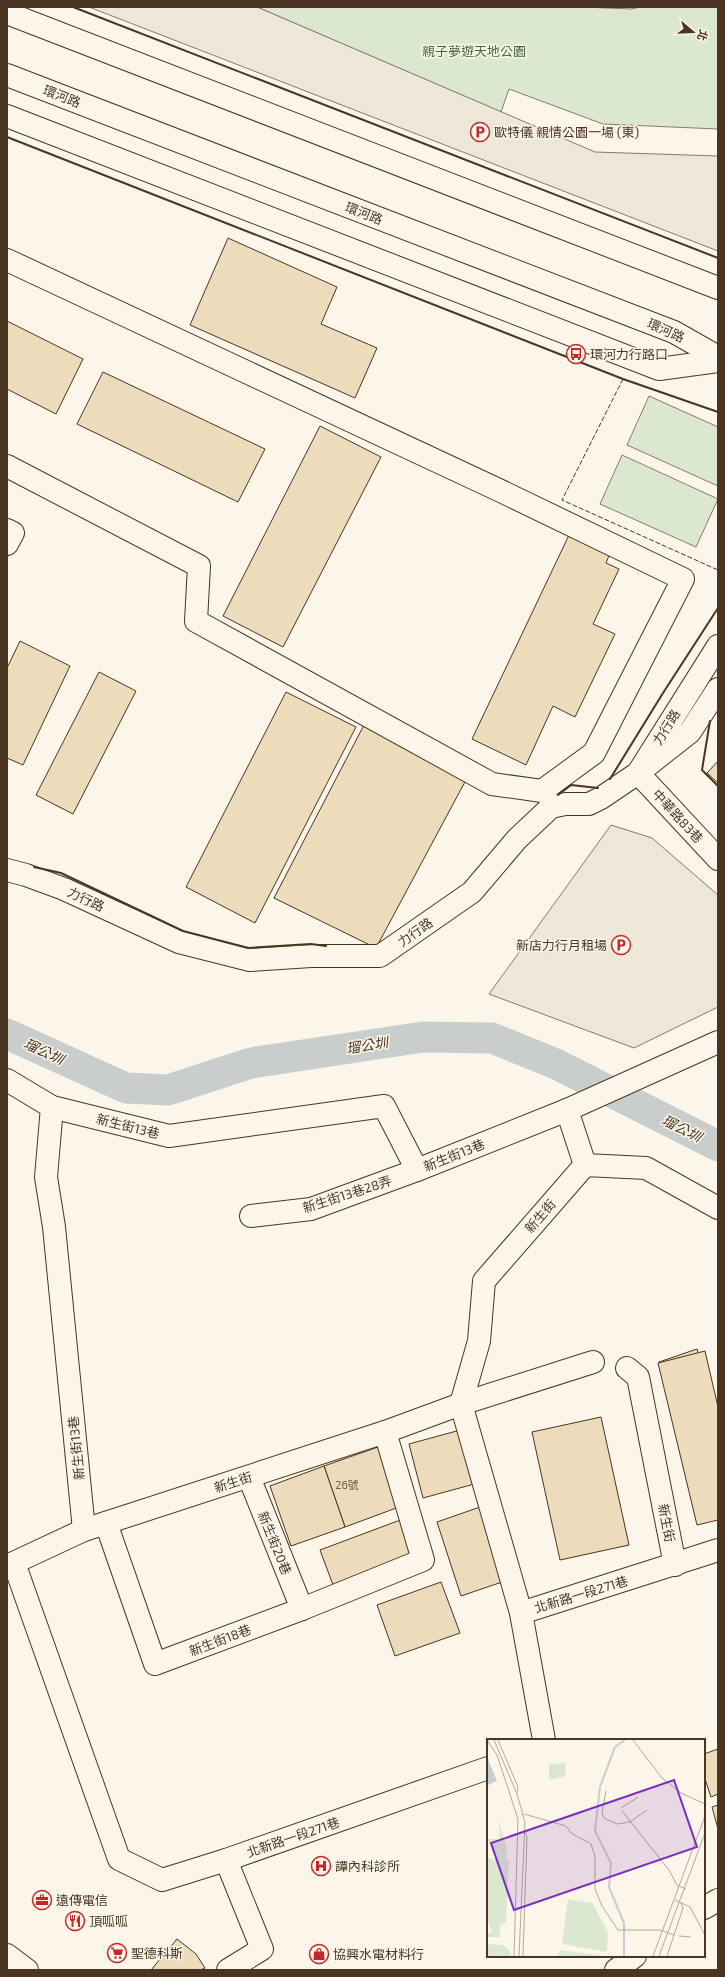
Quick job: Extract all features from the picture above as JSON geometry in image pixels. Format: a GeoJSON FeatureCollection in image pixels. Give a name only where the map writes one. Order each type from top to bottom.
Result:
{"type":"FeatureCollection","features":[{"type":"Feature","properties":{"kind":"main road"},"geometry":{"type":"LineString","coordinates":[[7,13],[718,288]]}},
{"type":"Feature","properties":{"kind":"main road","name":"環河路"},"geometry":{"type":"LineString","coordinates":[[7,75],[674,332],[718,357]]}},
{"type":"Feature","properties":{"kind":"main road"},"geometry":{"type":"LineString","coordinates":[[7,116],[659,369],[718,361]]}},
{"type":"Feature","properties":{"kind":"main road"},"geometry":{"type":"LineString","coordinates":[[7,260],[505,493],[683,579],[594,753],[542,791],[492,784],[196,622],[199,566],[7,466]]}},
{"type":"Feature","properties":{"kind":"main road"},"geometry":{"type":"LineString","coordinates":[[7,530],[13,533],[7,544]]}},
{"type":"Feature","properties":{"kind":"main road","name":"力行路"},"geometry":{"type":"LineString","coordinates":[[7,870],[26,875],[64,889],[179,942],[250,960],[312,956],[380,956],[472,892],[517,839],[551,807],[565,804],[589,804],[601,798],[638,772],[718,646]]}},
{"type":"Feature","properties":{"kind":"main road"},"geometry":{"type":"LineString","coordinates":[[638,772],[690,732],[718,689]]}},
{"type":"Feature","properties":{"kind":"main road","name":"中華路83巷"},"geometry":{"type":"LineString","coordinates":[[638,772],[718,859]]}},
{"type":"Feature","properties":{"kind":"main road","name":"新生街13巷"},"geometry":{"type":"LineString","coordinates":[[84,1530],[54,1227],[46,1176],[52,1107],[169,1136],[384,1106],[417,1170],[571,1108],[718,1042]]}},
{"type":"Feature","properties":{"kind":"main road"},"geometry":{"type":"LineString","coordinates":[[7,1080],[52,1107]]}},
{"type":"Feature","properties":{"kind":"main road"},"geometry":{"type":"LineString","coordinates":[[571,1108],[586,1165],[646,1168],[718,1208]]}},
{"type":"Feature","properties":{"kind":"main road","name":"新生街"},"geometry":{"type":"LineString","coordinates":[[461,1404],[480,1341],[484,1281],[586,1165]]}},
{"type":"Feature","properties":{"kind":"main road","name":"新生街13巷28弄"},"geometry":{"type":"LineString","coordinates":[[251,1216],[310,1209],[417,1170]]}},
{"type":"Feature","properties":{"kind":"main road","name":"新生街"},"geometry":{"type":"LineString","coordinates":[[10,1564],[84,1530],[386,1432],[461,1404],[593,1362]]}},
{"type":"Feature","properties":{"kind":"main road","name":"新生街"},"geometry":{"type":"LineString","coordinates":[[627,1368],[638,1377],[675,1565]]}},
{"type":"Feature","properties":{"kind":"main road"},"geometry":{"type":"LineString","coordinates":[[461,1404],[521,1613]]}},
{"type":"Feature","properties":{"kind":"main road","name":"新生街18巷"},"geometry":{"type":"LineString","coordinates":[[106,1523],[155,1664],[302,1609],[423,1560],[386,1432]]}},
{"type":"Feature","properties":{"kind":"main road","name":"新生街20巷"},"geometry":{"type":"LineString","coordinates":[[249,1477],[302,1609]]}},
{"type":"Feature","properties":{"kind":"main road","name":"北新路一段271巷"},"geometry":{"type":"LineString","coordinates":[[544,1739],[521,1613],[718,1550]]}},
{"type":"Feature","properties":{"kind":"main road","name":"北新路一段271巷"},"geometry":{"type":"LineString","coordinates":[[10,1564],[120,1859],[162,1880],[226,1860],[487,1768]]}},
{"type":"Feature","properties":{"kind":"main road"},"geometry":{"type":"LineString","coordinates":[[226,1860],[262,1949],[228,1970]]}},
{"type":"Feature","properties":{"kind":"main road"},"geometry":{"type":"LineString","coordinates":[[705,1907],[718,1900]]}},
{"type":"Feature","properties":{"kind":"main road"},"geometry":{"type":"LineString","coordinates":[[7,1955],[27,1970]]}},
{"type":"Feature","properties":{"kind":"main road"},"geometry":{"type":"LineString","coordinates":[[616,1970],[634,1957]]}},
{"type":"Feature","properties":{"kind":"green space","name":"親子夢遊天地公園"},"geometry":{"type":"Polygon","coordinates":[[[257,7],[582,7],[632,9],[640,7],[718,7],[718,129],[603,124],[509,89],[501,112],[257,7]]]}},
{"type":"Feature","properties":{"kind":"green space"},"geometry":{"type":"Polygon","coordinates":[[[649,396],[718,427],[718,486],[627,445],[649,396]]]}},
{"type":"Feature","properties":{"kind":"green space"},"geometry":{"type":"Polygon","coordinates":[[[622,455],[718,499],[696,547],[600,504],[622,455]]]}},
{"type":"Feature","properties":{"kind":"shaded area","name":"歐特儀 親情公園一場 (東)"},"geometry":{"type":"Polygon","coordinates":[[[89,7],[257,7],[595,152],[718,156],[718,251],[89,7]]]}},
{"type":"Feature","properties":{"kind":"shaded area","name":"新店力行月租場"},"geometry":{"type":"Polygon","coordinates":[[[611,825],[652,838],[718,895],[718,1007],[634,1048],[489,994],[611,825]]]}},
{"type":"Feature","properties":{"kind":"building"},"geometry":{"type":"Polygon","coordinates":[[[228,238],[337,287],[321,324],[377,348],[355,398],[190,325],[228,238]]]}},
{"type":"Feature","properties":{"kind":"building"},"geometry":{"type":"Polygon","coordinates":[[[7,321],[83,359],[56,414],[7,389],[7,321]]]}},
{"type":"Feature","properties":{"kind":"building"},"geometry":{"type":"Polygon","coordinates":[[[103,372],[265,449],[238,502],[77,424],[103,372]]]}},
{"type":"Feature","properties":{"kind":"building"},"geometry":{"type":"Polygon","coordinates":[[[320,426],[381,457],[283,647],[223,616],[320,426]]]}},
{"type":"Feature","properties":{"kind":"building"},"geometry":{"type":"Polygon","coordinates":[[[570,533],[610,553],[606,563],[619,569],[593,624],[615,634],[575,717],[553,706],[526,765],[472,739],[570,533]]]}},
{"type":"Feature","properties":{"kind":"building"},"geometry":{"type":"Polygon","coordinates":[[[20,641],[70,666],[23,765],[7,758],[7,668],[20,641]]]}},
{"type":"Feature","properties":{"kind":"building"},"geometry":{"type":"Polygon","coordinates":[[[99,672],[136,691],[73,814],[36,795],[99,672]]]}},
{"type":"Feature","properties":{"kind":"building"},"geometry":{"type":"Polygon","coordinates":[[[286,692],[356,727],[255,923],[186,887],[286,692]]]}},
{"type":"Feature","properties":{"kind":"building"},"geometry":{"type":"Polygon","coordinates":[[[364,725],[467,778],[376,948],[274,898],[364,725]]]}},
{"type":"Feature","properties":{"kind":"building"},"geometry":{"type":"Polygon","coordinates":[[[718,761],[718,783],[707,773],[718,761]]]}},
{"type":"Feature","properties":{"kind":"building"},"geometry":{"type":"Polygon","coordinates":[[[697,1349],[709,1387],[672,1400],[659,1362],[697,1349]]]}},
{"type":"Feature","properties":{"kind":"building"},"geometry":{"type":"Polygon","coordinates":[[[705,1351],[718,1407],[718,1520],[697,1525],[658,1363],[705,1351]]]}},
{"type":"Feature","properties":{"kind":"building"},"geometry":{"type":"Polygon","coordinates":[[[601,1417],[629,1545],[560,1560],[532,1432],[601,1417]]]}},
{"type":"Feature","properties":{"kind":"building"},"geometry":{"type":"Polygon","coordinates":[[[464,1429],[478,1483],[423,1498],[409,1444],[464,1429]]]}},
{"type":"Feature","properties":{"kind":"building"},"geometry":{"type":"Polygon","coordinates":[[[378,1447],[399,1507],[345,1527],[324,1466],[378,1447]]]}},
{"type":"Feature","properties":{"kind":"building"},"geometry":{"type":"Polygon","coordinates":[[[324,1466],[345,1527],[291,1546],[270,1486],[324,1466]]]}},
{"type":"Feature","properties":{"kind":"building"},"geometry":{"type":"Polygon","coordinates":[[[480,1507],[505,1581],[461,1596],[437,1522],[480,1507]]]}},
{"type":"Feature","properties":{"kind":"building"},"geometry":{"type":"Polygon","coordinates":[[[403,1519],[415,1555],[333,1585],[320,1550],[403,1519]]]}},
{"type":"Feature","properties":{"kind":"building"},"geometry":{"type":"Polygon","coordinates":[[[441,1582],[460,1633],[395,1656],[377,1605],[441,1582]]]}},
{"type":"Feature","properties":{"kind":"building"},"geometry":{"type":"Polygon","coordinates":[[[718,1749],[718,1794],[711,1797],[705,1779],[705,1754],[718,1749]]]}},
{"type":"Feature","properties":{"kind":"building"},"geometry":{"type":"Polygon","coordinates":[[[718,1805],[718,1829],[712,1807],[718,1805]]]}},
{"type":"Feature","properties":{"kind":"building"},"geometry":{"type":"Polygon","coordinates":[[[177,1939],[196,1954],[205,1968],[200,1970],[151,1970],[177,1939]]]}},
{"type":"Feature","properties":{"kind":"waterway","name":"瑠公圳"},"geometry":{"type":"LineString","coordinates":[[7,1034],[126,1088],[168,1090],[251,1063],[423,1037],[492,1038],[556,1064],[718,1146]]}},
{"type":"Feature","properties":{"kind":"fence"},"geometry":{"type":"LineString","coordinates":[[623,379],[562,500],[718,570]]}},
{"type":"Feature","properties":{"kind":"wall"},"geometry":{"type":"LineString","coordinates":[[73,7],[718,258]]}},
{"type":"Feature","properties":{"kind":"wall"},"geometry":{"type":"LineString","coordinates":[[7,137],[623,379],[718,412]]}},
{"type":"Feature","properties":{"kind":"wall"},"geometry":{"type":"LineString","coordinates":[[610,779],[718,608]]}},
{"type":"Feature","properties":{"kind":"wall"},"geometry":{"type":"LineString","coordinates":[[710,721],[702,770],[718,786]]}},
{"type":"Feature","properties":{"kind":"wall"},"geometry":{"type":"LineString","coordinates":[[558,795],[571,785],[598,788]]}},
{"type":"Feature","properties":{"kind":"wall"},"geometry":{"type":"LineString","coordinates":[[34,867],[61,873],[183,931],[248,948],[311,944],[326,946]]}},
{"type":"Feature","properties":{"kind":"place","name":"歐特儀 親情公園一場 (東)"},"geometry":{"type":"Point","coordinates":[480,132]}},
{"type":"Feature","properties":{"kind":"place","name":"環河力行路口"},"geometry":{"type":"Point","coordinates":[576,354]}},
{"type":"Feature","properties":{"kind":"place","name":"新店力行月租場"},"geometry":{"type":"Point","coordinates":[621,945]}},
{"type":"Feature","properties":{"kind":"place","name":"譚內科診所"},"geometry":{"type":"Point","coordinates":[321,1866]}},
{"type":"Feature","properties":{"kind":"place","name":"遠傳電信"},"geometry":{"type":"Point","coordinates":[42,1900]}},
{"type":"Feature","properties":{"kind":"place","name":"頂呱呱"},"geometry":{"type":"Point","coordinates":[75,1921]}},
{"type":"Feature","properties":{"kind":"place","name":"聖德科斯"},"geometry":{"type":"Point","coordinates":[117,1953]}},
{"type":"Feature","properties":{"kind":"place","name":"協興水電材料行"},"geometry":{"type":"Point","coordinates":[319,1954]}}]}
